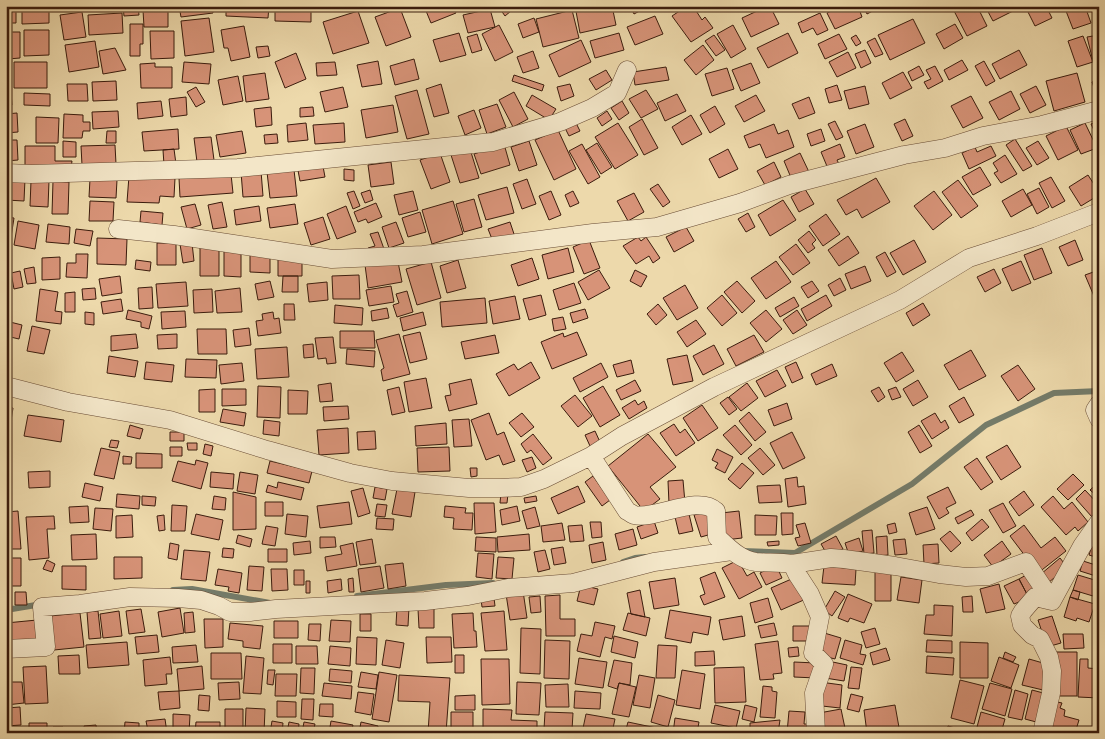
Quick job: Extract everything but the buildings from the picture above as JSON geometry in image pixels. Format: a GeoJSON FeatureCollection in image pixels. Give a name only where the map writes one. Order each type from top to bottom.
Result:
{"type":"FeatureCollection","features":[{"type":"Feature","properties":{"kind":"street"},"geometry":{"type":"LineString","coordinates":[[6,173],[31,174],[238,168],[493,142],[560,122],[592,108],[617,93],[627,70]]}},
{"type":"Feature","properties":{"kind":"street"},"geometry":{"type":"LineString","coordinates":[[118,229],[174,235],[332,258],[423,255],[656,226],[740,203],[789,186],[904,156],[945,148],[983,136],[1042,125],[1099,110]]}},
{"type":"Feature","properties":{"kind":"street"},"geometry":{"type":"LineString","coordinates":[[6,386],[68,402],[170,420],[266,450],[350,473],[392,481],[469,488],[520,486],[544,479],[591,456],[622,436],[714,387],[900,300],[969,258],[1037,236],[1099,212]]}},
{"type":"Feature","properties":{"kind":"street"},"geometry":{"type":"LineString","coordinates":[[1099,404],[1095,410],[1099,419]]}},
{"type":"Feature","properties":{"kind":"street"},"geometry":{"type":"LineString","coordinates":[[591,456],[628,511],[633,515],[645,515],[696,506],[712,506],[716,510],[717,537],[732,551],[754,562],[792,564],[837,558],[966,577],[988,576],[1026,562],[1052,602]]}},
{"type":"Feature","properties":{"kind":"street"},"geometry":{"type":"LineString","coordinates":[[1052,602],[1082,546],[1099,522]]}},
{"type":"Feature","properties":{"kind":"street"},"geometry":{"type":"LineString","coordinates":[[6,649],[46,648],[42,607],[130,597],[201,600],[230,612],[424,601],[468,596],[508,588],[573,583],[654,562],[732,551]]}},
{"type":"Feature","properties":{"kind":"street"},"geometry":{"type":"LineString","coordinates":[[792,564],[810,594],[820,617],[813,653],[824,664],[814,693],[816,733]]}},
{"type":"Feature","properties":{"kind":"street"},"geometry":{"type":"LineString","coordinates":[[1042,733],[1052,694],[1052,671],[1049,657],[1040,639],[1032,635],[1022,624],[1020,616],[1035,597],[1052,602]]}},
{"type":"Feature","properties":{"kind":"waterway"},"geometry":{"type":"LineString","coordinates":[[742,551],[795,553],[912,484],[986,425],[1054,393],[1099,391]]}},
{"type":"Feature","properties":{"kind":"waterway"},"geometry":{"type":"LineString","coordinates":[[623,562],[645,557]]}},
{"type":"Feature","properties":{"kind":"waterway"},"geometry":{"type":"LineString","coordinates":[[357,596],[446,585],[493,583]]}},
{"type":"Feature","properties":{"kind":"waterway"},"geometry":{"type":"LineString","coordinates":[[173,590],[192,589],[270,603]]}},
{"type":"Feature","properties":{"kind":"waterway"},"geometry":{"type":"LineString","coordinates":[[6,610],[42,604]]}}]}
